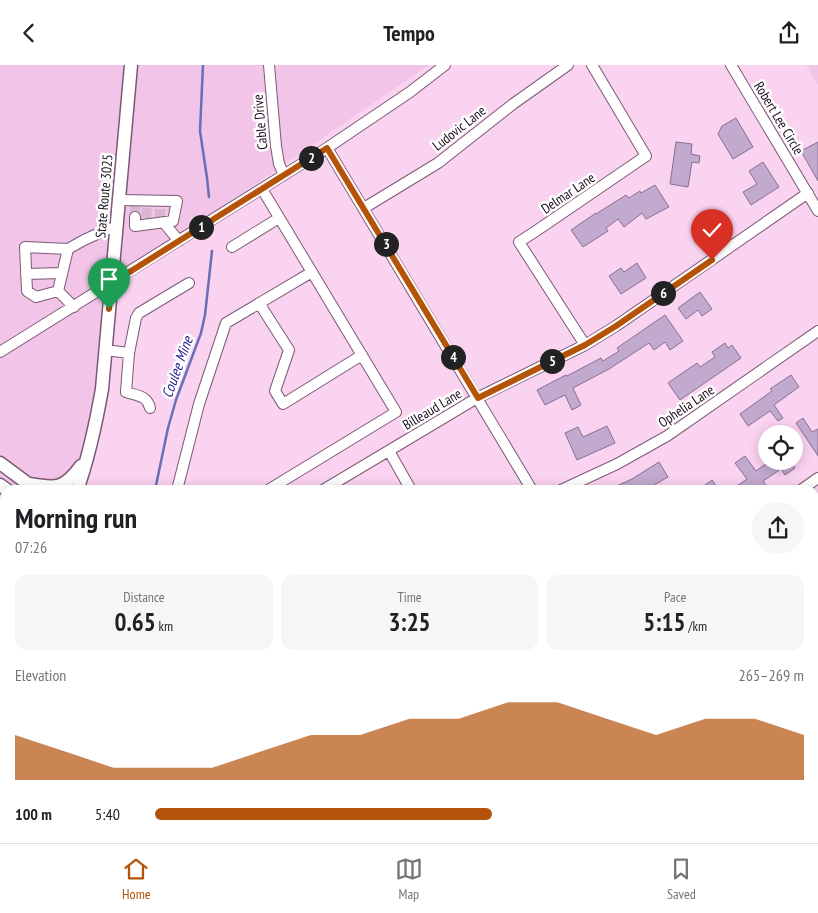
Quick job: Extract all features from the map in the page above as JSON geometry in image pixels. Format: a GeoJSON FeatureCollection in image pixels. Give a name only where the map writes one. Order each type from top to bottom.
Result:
{"type":"FeatureCollection","features":[{"type":"Feature","properties":{"kind":"main road","name":"State Route 3025"},"geometry":{"type":"LineString","coordinates":[[79,485],[88,458],[102,389],[131,65]]}},
{"type":"Feature","properties":{"kind":"main road"},"geometry":{"type":"LineString","coordinates":[[61,485],[73,477],[88,458]]}},
{"type":"Feature","properties":{"kind":"main road"},"geometry":{"type":"LineString","coordinates":[[0,463],[31,485]]}},
{"type":"Feature","properties":{"kind":"street","name":"Cable Drive"},"geometry":{"type":"LineString","coordinates":[[269,65],[276,146],[284,175]]}},
{"type":"Feature","properties":{"kind":"street"},"geometry":{"type":"LineString","coordinates":[[0,352],[327,148],[410,93],[446,65]]}},
{"type":"Feature","properties":{"kind":"street","name":"Ludovic Lane"},"geometry":{"type":"LineString","coordinates":[[364,208],[438,163],[568,65]]}},
{"type":"Feature","properties":{"kind":"street","name":"Delmar Lane"},"geometry":{"type":"LineString","coordinates":[[585,345],[519,242],[646,156],[592,65]]}},
{"type":"Feature","properties":{"kind":"street","name":"Robert Lee Circle"},"geometry":{"type":"LineString","coordinates":[[731,65],[818,211]]}},
{"type":"Feature","properties":{"kind":"street"},"geometry":{"type":"LineString","coordinates":[[327,148],[529,485]]}},
{"type":"Feature","properties":{"kind":"street"},"geometry":{"type":"LineString","coordinates":[[262,189],[396,412],[276,485]]}},
{"type":"Feature","properties":{"kind":"street","name":"Billeaud Lane"},"geometry":{"type":"LineString","coordinates":[[331,485],[478,398],[585,345],[616,326],[808,193]]}},
{"type":"Feature","properties":{"kind":"street"},"geometry":{"type":"LineString","coordinates":[[119,200],[147,204],[178,201],[173,221],[146,221],[135,227],[135,217]]}},
{"type":"Feature","properties":{"kind":"street"},"geometry":{"type":"LineString","coordinates":[[232,247],[280,219]]}},
{"type":"Feature","properties":{"kind":"street"},"geometry":{"type":"LineString","coordinates":[[161,222],[179,241]]}},
{"type":"Feature","properties":{"kind":"street"},"geometry":{"type":"LineString","coordinates":[[58,291],[36,297],[27,291],[25,247],[68,249],[108,229],[116,229]]}},
{"type":"Feature","properties":{"kind":"street"},"geometry":{"type":"LineString","coordinates":[[58,291],[68,249]]}},
{"type":"Feature","properties":{"kind":"street"},"geometry":{"type":"LineString","coordinates":[[178,485],[199,403],[226,323],[312,272]]}},
{"type":"Feature","properties":{"kind":"street"},"geometry":{"type":"LineString","coordinates":[[26,274],[62,273]]}},
{"type":"Feature","properties":{"kind":"street"},"geometry":{"type":"LineString","coordinates":[[150,408],[146,399],[126,392],[129,353],[136,318],[140,313],[189,283]]}},
{"type":"Feature","properties":{"kind":"street"},"geometry":{"type":"LineString","coordinates":[[58,291],[74,307]]}},
{"type":"Feature","properties":{"kind":"street"},"geometry":{"type":"LineString","coordinates":[[259,303],[289,350],[275,391],[283,403],[362,355]]}},
{"type":"Feature","properties":{"kind":"street","name":"Ophelia Lane"},"geometry":{"type":"LineString","coordinates":[[572,485],[617,464],[667,436],[818,331]]}},
{"type":"Feature","properties":{"kind":"street"},"geometry":{"type":"LineString","coordinates":[[106,350],[129,353]]}},
{"type":"Feature","properties":{"kind":"street"},"geometry":{"type":"LineString","coordinates":[[389,451],[409,485]]}},
{"type":"Feature","properties":{"kind":"shaded area"},"geometry":{"type":"Polygon","coordinates":[[[0,65],[429,65],[112,283],[102,389],[74,485],[0,485],[0,65]]]}},
{"type":"Feature","properties":{"kind":"shaded area"},"geometry":{"type":"Polygon","coordinates":[[[806,65],[818,65],[818,85],[806,65]]]}},
{"type":"Feature","properties":{"kind":"building"},"geometry":{"type":"Polygon","coordinates":[[[736,118],[753,147],[733,159],[718,134],[722,126],[736,118]]]}},
{"type":"Feature","properties":{"kind":"building"},"geometry":{"type":"Polygon","coordinates":[[[676,142],[692,144],[691,154],[700,156],[699,163],[692,162],[688,187],[670,184],[676,142]]]}},
{"type":"Feature","properties":{"kind":"building"},"geometry":{"type":"Polygon","coordinates":[[[818,142],[818,181],[801,151],[818,142]]]}},
{"type":"Feature","properties":{"kind":"building"},"geometry":{"type":"Polygon","coordinates":[[[763,162],[779,187],[751,205],[743,192],[757,184],[749,171],[763,162]]]}},
{"type":"Feature","properties":{"kind":"building"},"geometry":{"type":"Polygon","coordinates":[[[655,185],[669,207],[646,219],[642,213],[624,227],[618,219],[606,228],[608,231],[583,247],[571,230],[626,195],[629,198],[655,185]]]}},
{"type":"Feature","properties":{"kind":"building"},"geometry":{"type":"Polygon","coordinates":[[[637,263],[646,278],[621,294],[609,276],[621,268],[624,272],[637,263]]]}},
{"type":"Feature","properties":{"kind":"building"},"geometry":{"type":"Polygon","coordinates":[[[700,292],[712,309],[702,316],[698,310],[686,319],[678,308],[700,292]]]}},
{"type":"Feature","properties":{"kind":"building"},"geometry":{"type":"Polygon","coordinates":[[[665,315],[683,341],[670,350],[665,342],[654,350],[649,343],[609,369],[573,388],[581,405],[572,410],[565,395],[545,405],[537,390],[601,358],[603,361],[619,351],[617,348],[665,315]]]}},
{"type":"Feature","properties":{"kind":"building"},"geometry":{"type":"Polygon","coordinates":[[[725,343],[728,348],[732,345],[741,358],[680,400],[668,383],[697,363],[700,367],[715,357],[712,352],[725,343]]]}},
{"type":"Feature","properties":{"kind":"building"},"geometry":{"type":"Polygon","coordinates":[[[791,375],[799,387],[774,405],[783,418],[778,421],[770,411],[748,426],[740,414],[772,391],[770,389],[791,375]]]}},
{"type":"Feature","properties":{"kind":"building"},"geometry":{"type":"Polygon","coordinates":[[[803,418],[812,432],[818,429],[818,456],[803,434],[803,425],[797,425],[796,423],[803,418]]]}},
{"type":"Feature","properties":{"kind":"building"},"geometry":{"type":"Polygon","coordinates":[[[607,426],[615,443],[577,460],[565,433],[578,427],[583,437],[607,426]]]}},
{"type":"Feature","properties":{"kind":"building"},"geometry":{"type":"Polygon","coordinates":[[[745,456],[756,471],[780,470],[763,481],[766,485],[738,485],[747,479],[735,463],[745,456]]]}},
{"type":"Feature","properties":{"kind":"building"},"geometry":{"type":"Polygon","coordinates":[[[659,462],[668,477],[654,485],[619,485],[659,462]]]}},
{"type":"Feature","properties":{"kind":"building"},"geometry":{"type":"Polygon","coordinates":[[[782,470],[792,470],[785,475],[782,470]]]}},
{"type":"Feature","properties":{"kind":"building"},"geometry":{"type":"Polygon","coordinates":[[[712,480],[716,485],[705,485],[712,480]]]}},
{"type":"Feature","properties":{"kind":"waterway","name":"Coulee Mine"},"geometry":{"type":"LineString","coordinates":[[203,65],[200,131],[209,197]]}},
{"type":"Feature","properties":{"kind":"waterway","name":"Coulee Mine"},"geometry":{"type":"LineString","coordinates":[[156,485],[176,400],[201,333],[205,315],[212,251]]}},
{"type":"Feature","properties":{"kind":"tunnel"},"geometry":{"type":"LineString","coordinates":[[135,205],[135,217]]}},
{"type":"Feature","properties":{"kind":"tunnel"},"geometry":{"type":"LineString","coordinates":[[146,218],[147,207]]}},
{"type":"Feature","properties":{"kind":"tunnel"},"geometry":{"type":"LineString","coordinates":[[160,208],[160,219]]}},
{"type":"Feature","properties":{"kind":"route"},"geometry":{"type":"LineString","coordinates":[[109,309],[112,283],[327,148],[478,398],[585,345],[712,260]]}}]}
